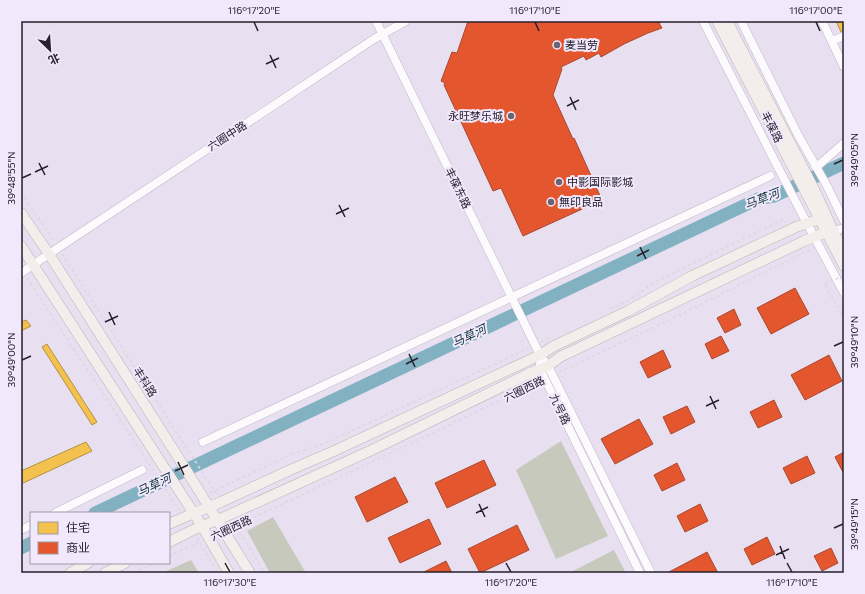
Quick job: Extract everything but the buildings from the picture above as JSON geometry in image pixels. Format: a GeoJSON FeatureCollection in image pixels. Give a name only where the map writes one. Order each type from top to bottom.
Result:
{"type":"FeatureCollection","features":[{"type":"Feature","properties":{"kind":"main road","name":"丰葆路"},"geometry":{"type":"LineString","coordinates":[[717,21],[799,170],[830,232]]}},
{"type":"Feature","properties":{"kind":"main road","name":"丰葆路"},"geometry":{"type":"LineString","coordinates":[[727,21],[799,170]]}},
{"type":"Feature","properties":{"kind":"main road","name":"丰葆路"},"geometry":{"type":"LineString","coordinates":[[810,191],[820,219]]}},
{"type":"Feature","properties":{"kind":"main road","name":"丰科路"},"geometry":{"type":"LineString","coordinates":[[21,213],[49,254],[250,570]]}},
{"type":"Feature","properties":{"kind":"main road"},"geometry":{"type":"LineString","coordinates":[[170,524],[334,451],[540,356],[554,346],[628,311],[692,276],[796,227],[820,219],[844,250]]}},
{"type":"Feature","properties":{"kind":"main road"},"geometry":{"type":"LineString","coordinates":[[830,232],[844,266]]}},
{"type":"Feature","properties":{"kind":"main road","name":"六圈西路"},"geometry":{"type":"LineString","coordinates":[[170,542],[372,450],[528,374],[546,373],[560,357],[797,244],[817,241],[830,232]]}},
{"type":"Feature","properties":{"kind":"main road"},"geometry":{"type":"LineString","coordinates":[[21,246],[194,513],[197,528],[230,573]]}},
{"type":"Feature","properties":{"kind":"main road"},"geometry":{"type":"LineString","coordinates":[[70,573],[86,564]]}},
{"type":"Feature","properties":{"kind":"main road"},"geometry":{"type":"LineString","coordinates":[[104,573],[123,564]]}},
{"type":"Feature","properties":{"kind":"street","name":"丰葆东路"},"geometry":{"type":"LineString","coordinates":[[376,21],[540,356]]}},
{"type":"Feature","properties":{"kind":"street","name":"六圈中路"},"geometry":{"type":"LineString","coordinates":[[22,273],[382,34],[406,21]]}},
{"type":"Feature","properties":{"kind":"street"},"geometry":{"type":"LineString","coordinates":[[703,21],[844,293]]}},
{"type":"Feature","properties":{"kind":"street"},"geometry":{"type":"LineString","coordinates":[[741,21],[798,135],[826,184],[844,221]]}},
{"type":"Feature","properties":{"kind":"street"},"geometry":{"type":"LineString","coordinates":[[822,21],[844,67]]}},
{"type":"Feature","properties":{"kind":"street"},"geometry":{"type":"LineString","coordinates":[[832,41],[844,36]]}},
{"type":"Feature","properties":{"kind":"street"},"geometry":{"type":"LineString","coordinates":[[815,166],[820,164],[844,143]]}},
{"type":"Feature","properties":{"kind":"street"},"geometry":{"type":"LineString","coordinates":[[203,442],[512,300],[770,176]]}},
{"type":"Feature","properties":{"kind":"street","name":"六圈西路"},"geometry":{"type":"LineString","coordinates":[[830,232],[844,228]]}},
{"type":"Feature","properties":{"kind":"street","name":"九号路"},"geometry":{"type":"LineString","coordinates":[[540,356],[546,373],[640,573]]}},
{"type":"Feature","properties":{"kind":"street","name":"九号路"},"geometry":{"type":"LineString","coordinates":[[546,373],[651,573]]}},
{"type":"Feature","properties":{"kind":"street"},"geometry":{"type":"LineString","coordinates":[[57,512],[142,470]]}},
{"type":"Feature","properties":{"kind":"street"},"geometry":{"type":"LineString","coordinates":[[21,530],[30,526]]}},
{"type":"Feature","properties":{"kind":"path","name":"丰科路"},"geometry":{"type":"LineString","coordinates":[[21,193],[221,502]]}},
{"type":"Feature","properties":{"kind":"path"},"geometry":{"type":"LineString","coordinates":[[605,312],[626,302],[655,282],[782,220],[796,227]]}},
{"type":"Feature","properties":{"kind":"path","name":"六圈西路"},"geometry":{"type":"LineString","coordinates":[[225,531],[374,461],[546,373],[676,317],[809,251],[817,241]]}},
{"type":"Feature","properties":{"kind":"path"},"geometry":{"type":"LineString","coordinates":[[22,273],[184,517]]}},
{"type":"Feature","properties":{"kind":"path"},"geometry":{"type":"LineString","coordinates":[[844,275],[825,285],[844,318]]}},
{"type":"Feature","properties":{"kind":"path"},"geometry":{"type":"LineString","coordinates":[[203,496],[292,454],[328,442],[549,338]]}},
{"type":"Feature","properties":{"kind":"path"},"geometry":{"type":"LineString","coordinates":[[178,508],[188,504]]}},
{"type":"Feature","properties":{"kind":"path"},"geometry":{"type":"LineString","coordinates":[[229,515],[265,573]]}},
{"type":"Feature","properties":{"kind":"path"},"geometry":{"type":"LineString","coordinates":[[197,528],[205,540],[218,573]]}},
{"type":"Feature","properties":{"kind":"path"},"geometry":{"type":"LineString","coordinates":[[170,556],[205,540]]}},
{"type":"Feature","properties":{"kind":"path"},"geometry":{"type":"LineString","coordinates":[[134,573],[153,564]]}},
{"type":"Feature","properties":{"kind":"shaded area"},"geometry":{"type":"Polygon","coordinates":[[[561,441],[608,536],[556,559],[516,470],[561,441]]]}},
{"type":"Feature","properties":{"kind":"shaded area"},"geometry":{"type":"Polygon","coordinates":[[[273,517],[306,573],[270,573],[247,531],[273,517]]]}},
{"type":"Feature","properties":{"kind":"shaded area"},"geometry":{"type":"Polygon","coordinates":[[[614,550],[626,573],[569,573],[614,550]]]}},
{"type":"Feature","properties":{"kind":"shaded area"},"geometry":{"type":"Polygon","coordinates":[[[191,560],[199,573],[162,573],[191,560]]]}},
{"type":"Feature","properties":{"kind":"waterway","name":"马草河"},"geometry":{"type":"LineString","coordinates":[[97,512],[758,199],[774,196],[844,163]]}},
{"type":"Feature","properties":{"kind":"waterway","name":"马草河"},"geometry":{"type":"LineString","coordinates":[[21,548],[30,544]]}},
{"type":"Feature","properties":{"kind":"place","name":"麦当劳"},"geometry":{"type":"Point","coordinates":[557,45]}},
{"type":"Feature","properties":{"kind":"place","name":"永旺梦乐城"},"geometry":{"type":"Point","coordinates":[511,116]}},
{"type":"Feature","properties":{"kind":"place","name":"中影国际影城"},"geometry":{"type":"Point","coordinates":[559,182]}},
{"type":"Feature","properties":{"kind":"place","name":"無印良品"},"geometry":{"type":"Point","coordinates":[551,202]}}]}
